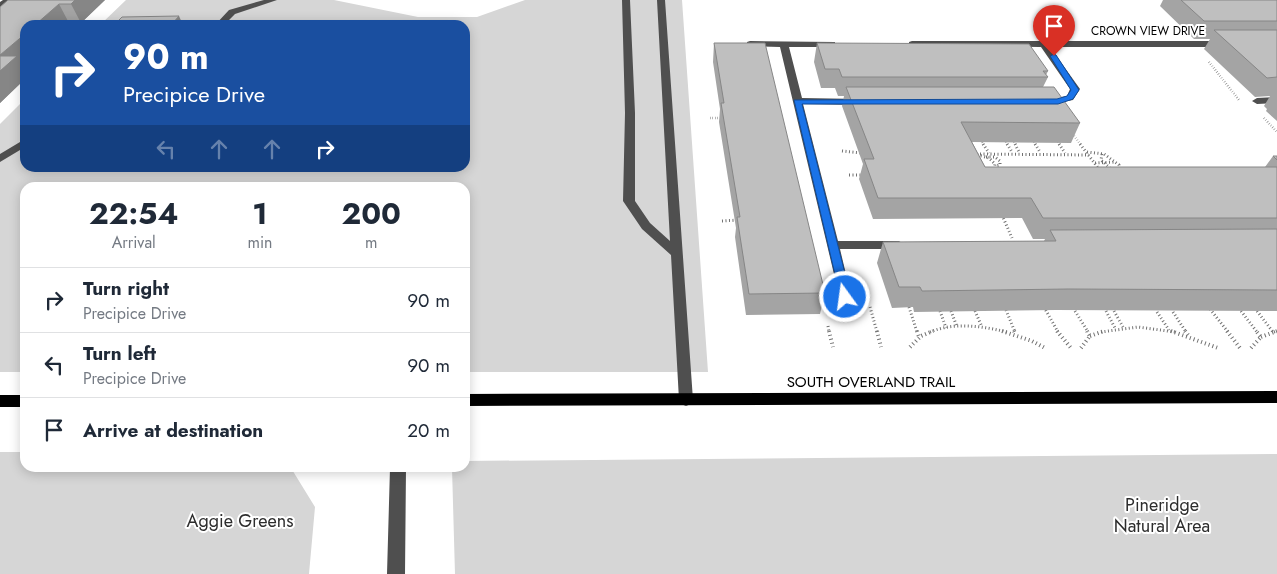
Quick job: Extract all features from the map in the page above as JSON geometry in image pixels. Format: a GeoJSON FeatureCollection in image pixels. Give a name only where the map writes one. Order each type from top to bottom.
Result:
{"type":"FeatureCollection","features":[{"type":"Feature","properties":{"kind":"main road","name":"SOUTH OVERLAND TRAIL"},"geometry":{"type":"LineString","coordinates":[[470,400],[1277,397]]}},
{"type":"Feature","properties":{"kind":"main road"},"geometry":{"type":"LineString","coordinates":[[0,401],[20,401]]}},
{"type":"Feature","properties":{"kind":"street"},"geometry":{"type":"LineString","coordinates":[[0,6],[8,0]]}},
{"type":"Feature","properties":{"kind":"street"},"geometry":{"type":"LineString","coordinates":[[224,20],[232,12],[273,0]]}},
{"type":"Feature","properties":{"kind":"street"},"geometry":{"type":"LineString","coordinates":[[626,0],[630,113],[629,202],[646,226],[677,254]]}},
{"type":"Feature","properties":{"kind":"street"},"geometry":{"type":"LineString","coordinates":[[661,0],[686,400]]}},
{"type":"Feature","properties":{"kind":"street"},"geometry":{"type":"LineString","coordinates":[[738,44],[842,44]]}},
{"type":"Feature","properties":{"kind":"street"},"geometry":{"type":"LineString","coordinates":[[784,44],[849,312]]}},
{"type":"Feature","properties":{"kind":"street","name":"CROWN VIEW DRIVE"},"geometry":{"type":"LineString","coordinates":[[899,44],[1228,44]]}},
{"type":"Feature","properties":{"kind":"street"},"geometry":{"type":"LineString","coordinates":[[1037,102],[1062,101],[1070,98],[1075,90],[1044,44]]}},
{"type":"Feature","properties":{"kind":"street"},"geometry":{"type":"LineString","coordinates":[[1257,101],[1277,100]]}},
{"type":"Feature","properties":{"kind":"street"},"geometry":{"type":"LineString","coordinates":[[798,102],[872,102]]}},
{"type":"Feature","properties":{"kind":"street"},"geometry":{"type":"LineString","coordinates":[[0,159],[20,145]]}},
{"type":"Feature","properties":{"kind":"street"},"geometry":{"type":"LineString","coordinates":[[832,245],[913,245]]}},
{"type":"Feature","properties":{"kind":"street"},"geometry":{"type":"LineString","coordinates":[[396,574],[398,472]]}},
{"type":"Feature","properties":{"kind":"path"},"geometry":{"type":"LineString","coordinates":[[710,118],[727,118]]}},
{"type":"Feature","properties":{"kind":"path"},"geometry":{"type":"LineString","coordinates":[[1070,129],[1102,175]]}},
{"type":"Feature","properties":{"kind":"path"},"geometry":{"type":"LineString","coordinates":[[981,140],[989,153]]}},
{"type":"Feature","properties":{"kind":"path"},"geometry":{"type":"LineString","coordinates":[[1006,142],[1012,152]]}},
{"type":"Feature","properties":{"kind":"path"},"geometry":{"type":"LineString","coordinates":[[1014,142],[1020,152]]}},
{"type":"Feature","properties":{"kind":"path"},"geometry":{"type":"LineString","coordinates":[[1034,142],[1040,153]]}},
{"type":"Feature","properties":{"kind":"path"},"geometry":{"type":"LineString","coordinates":[[1058,142],[1066,154]]}},
{"type":"Feature","properties":{"kind":"path"},"geometry":{"type":"LineString","coordinates":[[842,151],[865,154]]}},
{"type":"Feature","properties":{"kind":"path"},"geometry":{"type":"LineString","coordinates":[[977,161],[968,154],[1020,152],[1102,154],[1117,162],[1120,168],[1116,172],[1102,162],[1100,157],[1102,154]]}},
{"type":"Feature","properties":{"kind":"path"},"geometry":{"type":"LineString","coordinates":[[977,154],[995,157],[1000,161],[1000,165],[995,166]]}},
{"type":"Feature","properties":{"kind":"path"},"geometry":{"type":"LineString","coordinates":[[986,157],[995,166]]}},
{"type":"Feature","properties":{"kind":"path"},"geometry":{"type":"LineString","coordinates":[[1094,163],[1117,162]]}},
{"type":"Feature","properties":{"kind":"path"},"geometry":{"type":"LineString","coordinates":[[994,171],[995,166]]}},
{"type":"Feature","properties":{"kind":"path"},"geometry":{"type":"LineString","coordinates":[[988,172],[1000,171]]}},
{"type":"Feature","properties":{"kind":"path"},"geometry":{"type":"LineString","coordinates":[[849,175],[872,175]]}},
{"type":"Feature","properties":{"kind":"path"},"geometry":{"type":"LineString","coordinates":[[1000,210],[1012,238]]}},
{"type":"Feature","properties":{"kind":"path"},"geometry":{"type":"LineString","coordinates":[[722,221],[745,220]]}},
{"type":"Feature","properties":{"kind":"path"},"geometry":{"type":"LineString","coordinates":[[1042,302],[1053,326],[1071,348]]}},
{"type":"Feature","properties":{"kind":"path"},"geometry":{"type":"LineString","coordinates":[[1208,306],[1240,348]]}},
{"type":"Feature","properties":{"kind":"path"},"geometry":{"type":"LineString","coordinates":[[909,307],[919,337]]}},
{"type":"Feature","properties":{"kind":"path"},"geometry":{"type":"LineString","coordinates":[[1006,310],[1016,333]]}},
{"type":"Feature","properties":{"kind":"path"},"geometry":{"type":"LineString","coordinates":[[940,311],[946,328]]}},
{"type":"Feature","properties":{"kind":"path"},"geometry":{"type":"LineString","coordinates":[[951,311],[957,327]]}},
{"type":"Feature","properties":{"kind":"path"},"geometry":{"type":"LineString","coordinates":[[976,311],[982,327]]}},
{"type":"Feature","properties":{"kind":"path"},"geometry":{"type":"LineString","coordinates":[[1075,311],[1090,336]]}},
{"type":"Feature","properties":{"kind":"path"},"geometry":{"type":"LineString","coordinates":[[1106,311],[1115,328]]}},
{"type":"Feature","properties":{"kind":"path"},"geometry":{"type":"LineString","coordinates":[[1114,311],[1124,327]]}},
{"type":"Feature","properties":{"kind":"path"},"geometry":{"type":"LineString","coordinates":[[1241,311],[1261,337]]}},
{"type":"Feature","properties":{"kind":"path"},"geometry":{"type":"LineString","coordinates":[[1251,348],[1261,337],[1275,331],[1257,311]]}},
{"type":"Feature","properties":{"kind":"path"},"geometry":{"type":"LineString","coordinates":[[1158,312],[1170,331]]}},
{"type":"Feature","properties":{"kind":"path"},"geometry":{"type":"LineString","coordinates":[[1173,312],[1188,335]]}},
{"type":"Feature","properties":{"kind":"path"},"geometry":{"type":"LineString","coordinates":[[828,326],[833,347]]}},
{"type":"Feature","properties":{"kind":"path"},"geometry":{"type":"LineString","coordinates":[[910,347],[919,337],[946,328],[982,327],[1016,333],[1046,348]]}},
{"type":"Feature","properties":{"kind":"path"},"geometry":{"type":"LineString","coordinates":[[1081,348],[1090,336],[1124,327],[1170,331],[1188,335],[1218,348]]}},
{"type":"Feature","properties":{"kind":"green space"},"geometry":{"type":"Polygon","coordinates":[[[126,0],[334,0],[418,17],[477,17],[525,0],[682,0],[708,372],[470,372],[470,182],[20,182],[20,372],[0,372],[0,124],[20,104],[20,172],[470,172],[470,20],[105,20],[126,0]]]}},
{"type":"Feature","properties":{"kind":"green space","name":"Aggie Greens"},"geometry":{"type":"Polygon","coordinates":[[[0,452],[20,452],[20,472],[293,472],[315,507],[309,574],[0,574],[0,452]]]}},
{"type":"Feature","properties":{"kind":"green space","name":"Pineridge Natural Area"},"geometry":{"type":"Polygon","coordinates":[[[1277,454],[1277,574],[455,574],[452,472],[470,472],[470,461],[1277,454]]]}},
{"type":"Feature","properties":{"kind":"building"},"geometry":{"type":"Polygon","coordinates":[[[8,0],[75,0],[71,4],[59,4],[41,20],[20,20],[20,38],[0,55],[0,7],[8,0]]]}},
{"type":"Feature","properties":{"kind":"building"},"geometry":{"type":"Polygon","coordinates":[[[1181,0],[1277,0],[1277,21],[1204,21],[1181,0]]]}},
{"type":"Feature","properties":{"kind":"building"},"geometry":{"type":"Polygon","coordinates":[[[179,16],[175,20],[119,20],[122,17],[179,16]]]}},
{"type":"Feature","properties":{"kind":"building"},"geometry":{"type":"Polygon","coordinates":[[[1214,30],[1277,30],[1277,77],[1267,78],[1214,30]]]}},
{"type":"Feature","properties":{"kind":"building"},"geometry":{"type":"Polygon","coordinates":[[[714,43],[765,43],[825,293],[749,294],[737,217],[740,217],[721,103],[724,103],[714,43]]]}},
{"type":"Feature","properties":{"kind":"building"},"geometry":{"type":"Polygon","coordinates":[[[817,43],[1029,44],[1048,71],[1043,71],[1048,77],[842,77],[839,69],[825,69],[817,43]]]}},
{"type":"Feature","properties":{"kind":"building"},"geometry":{"type":"Polygon","coordinates":[[[0,56],[17,56],[0,71],[0,56]]]}},
{"type":"Feature","properties":{"kind":"building"},"geometry":{"type":"Polygon","coordinates":[[[846,87],[1054,87],[1080,123],[961,122],[985,167],[1277,167],[1277,218],[1043,218],[1031,198],[878,198],[864,159],[874,159],[846,87]]]}},
{"type":"Feature","properties":{"kind":"building"},"geometry":{"type":"Polygon","coordinates":[[[1277,229],[1277,290],[1068,289],[922,291],[920,287],[899,287],[883,242],[1056,241],[1050,230],[1277,229]]]}},
{"type":"Feature","properties":{"kind":"route"},"geometry":{"type":"LineString","coordinates":[[845,297],[798,102],[1058,102],[1070,98],[1075,90],[1073,83],[1054,56]]}}]}
